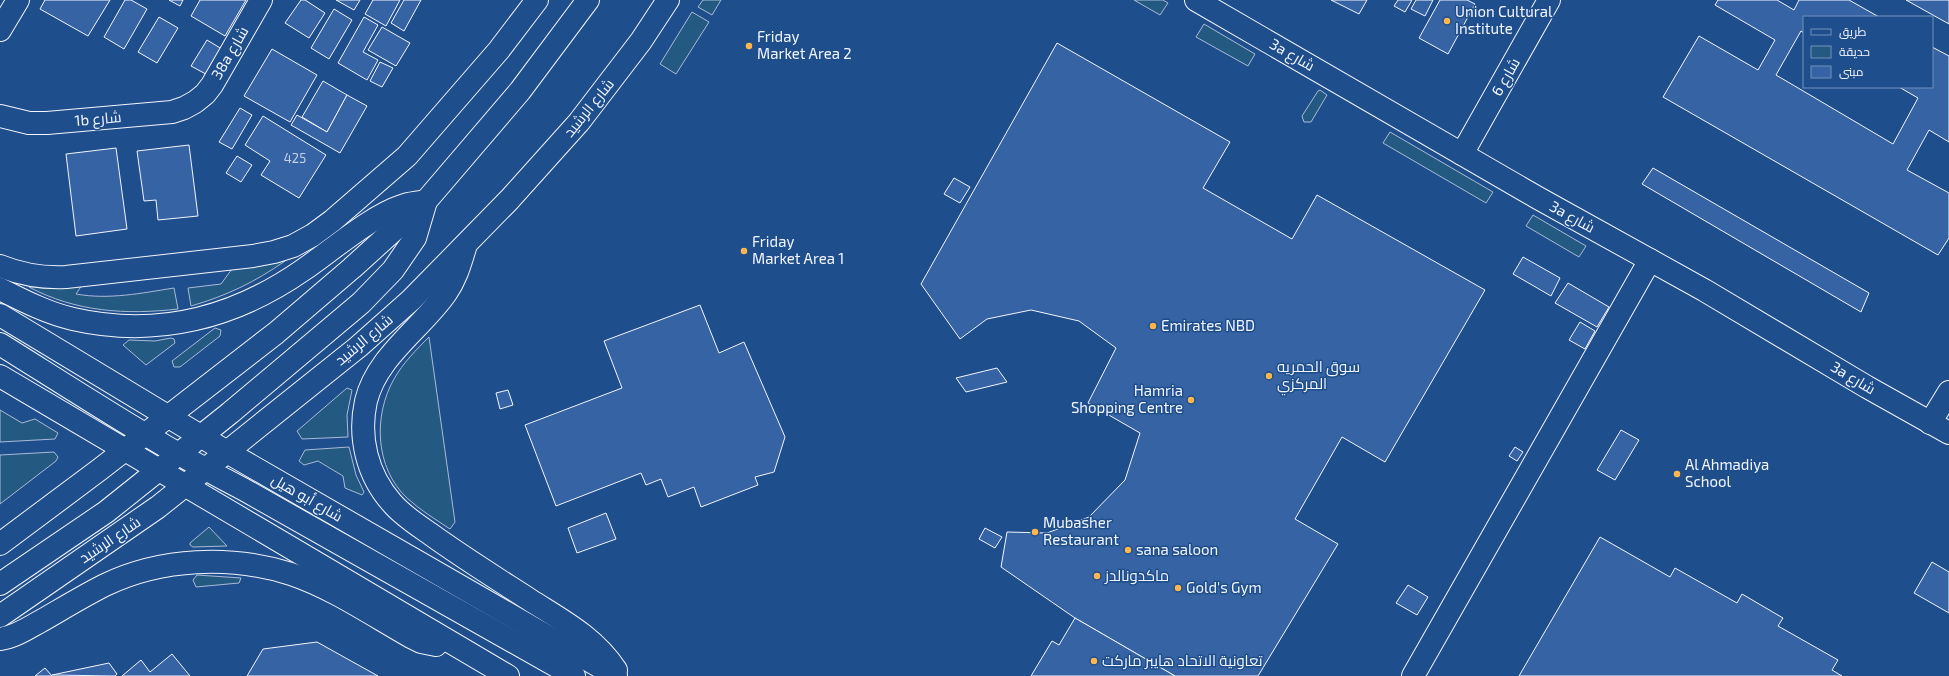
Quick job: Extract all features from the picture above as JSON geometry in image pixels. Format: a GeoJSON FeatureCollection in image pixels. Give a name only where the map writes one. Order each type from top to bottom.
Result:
{"type":"FeatureCollection","features":[{"type":"Feature","properties":{"kind":"main road"},"geometry":{"type":"LineString","coordinates":[[0,30],[18,0]]}},
{"type":"Feature","properties":{"kind":"main road","name":"38a شارع"},"geometry":{"type":"LineString","coordinates":[[195,102],[205,94],[212,85],[261,0]]}},
{"type":"Feature","properties":{"kind":"main road"},"geometry":{"type":"LineString","coordinates":[[0,266],[14,272],[36,276],[66,277],[253,256],[274,252],[293,246],[313,235],[332,221],[407,156],[489,62],[538,0]]}},
{"type":"Feature","properties":{"kind":"main road"},"geometry":{"type":"LineString","coordinates":[[0,544],[146,434],[276,333],[352,268],[426,201],[520,91],[588,0]]}},
{"type":"Feature","properties":{"kind":"main road","name":"شارع الرشيد"},"geometry":{"type":"LineString","coordinates":[[0,616],[158,507],[358,347],[411,300],[509,200],[579,122],[641,41],[668,0]]}},
{"type":"Feature","properties":{"kind":"main road","name":"3a شارع"},"geometry":{"type":"LineString","coordinates":[[1196,0],[1462,154],[1704,290],[1949,433]]}},
{"type":"Feature","properties":{"kind":"main road","name":"شارع 6"},"geometry":{"type":"LineString","coordinates":[[1462,154],[1549,0]]}},
{"type":"Feature","properties":{"kind":"main road","name":"1b شارع"},"geometry":{"type":"LineString","coordinates":[[0,116],[29,123],[47,124],[172,112],[195,102]]}},
{"type":"Feature","properties":{"kind":"main road"},"geometry":{"type":"LineString","coordinates":[[0,289],[36,307],[80,320],[110,325],[148,326],[188,322],[224,312],[260,297],[293,277],[381,215],[402,206],[426,201]]}},
{"type":"Feature","properties":{"kind":"main road"},"geometry":{"type":"LineString","coordinates":[[0,584],[106,512],[201,436],[361,303],[393,270],[414,238],[426,201]]}},
{"type":"Feature","properties":{"kind":"main road"},"geometry":{"type":"LineString","coordinates":[[466,245],[455,280],[446,294],[383,364],[373,381],[366,400],[363,438],[373,474],[392,504],[405,516],[450,549],[586,636],[607,656],[620,676]]}},
{"type":"Feature","properties":{"kind":"main road"},"geometry":{"type":"LineString","coordinates":[[1413,676],[1650,260]]}},
{"type":"Feature","properties":{"kind":"main road","name":"شارع أبو هيل"},"geometry":{"type":"LineString","coordinates":[[0,316],[227,452],[616,676]]}},
{"type":"Feature","properties":{"kind":"main road"},"geometry":{"type":"LineString","coordinates":[[0,344],[205,470],[244,489],[574,676]]}},
{"type":"Feature","properties":{"kind":"main road"},"geometry":{"type":"LineString","coordinates":[[0,376],[126,449],[185,486],[508,676]]}},
{"type":"Feature","properties":{"kind":"main road"},"geometry":{"type":"LineString","coordinates":[[1930,423],[1949,392]]}},
{"type":"Feature","properties":{"kind":"main road"},"geometry":{"type":"LineString","coordinates":[[0,639],[21,632],[106,585],[132,575],[159,567],[185,563],[222,562],[257,566],[290,574],[321,586],[422,642],[443,646],[455,645]]}},
{"type":"Feature","properties":{"kind":"green space"},"geometry":{"type":"Polygon","coordinates":[[[703,0],[721,0],[712,15],[698,7],[703,0]]]}},
{"type":"Feature","properties":{"kind":"green space"},"geometry":{"type":"Polygon","coordinates":[[[1134,0],[1163,0],[1168,3],[1160,15],[1134,0]]]}},
{"type":"Feature","properties":{"kind":"green space"},"geometry":{"type":"Polygon","coordinates":[[[692,12],[709,22],[676,74],[660,64],[692,12]]]}},
{"type":"Feature","properties":{"kind":"green space"},"geometry":{"type":"Polygon","coordinates":[[[1204,24],[1255,54],[1248,66],[1196,37],[1204,24]]]}},
{"type":"Feature","properties":{"kind":"green space"},"geometry":{"type":"Polygon","coordinates":[[[1320,90],[1327,95],[1311,122],[1304,122],[1302,116],[1320,90]]]}},
{"type":"Feature","properties":{"kind":"green space"},"geometry":{"type":"Polygon","coordinates":[[[1390,132],[1493,192],[1486,203],[1383,143],[1390,132]]]}},
{"type":"Feature","properties":{"kind":"green space"},"geometry":{"type":"Polygon","coordinates":[[[1533,215],[1586,246],[1579,257],[1526,226],[1533,215]]]}},
{"type":"Feature","properties":{"kind":"green space"},"geometry":{"type":"Polygon","coordinates":[[[285,261],[240,288],[191,306],[188,288],[221,284],[232,269],[285,261]]]}},
{"type":"Feature","properties":{"kind":"green space"},"geometry":{"type":"Polygon","coordinates":[[[82,285],[76,294],[88,296],[113,296],[138,294],[174,288],[178,309],[139,312],[102,310],[65,302],[29,287],[82,285]]]}},
{"type":"Feature","properties":{"kind":"green space"},"geometry":{"type":"Polygon","coordinates":[[[215,328],[221,330],[220,336],[180,367],[174,367],[172,361],[215,328]]]}},
{"type":"Feature","properties":{"kind":"green space"},"geometry":{"type":"Polygon","coordinates":[[[429,337],[455,522],[450,529],[412,502],[396,486],[383,457],[381,441],[380,425],[387,394],[401,368],[429,337]]]}},
{"type":"Feature","properties":{"kind":"green space"},"geometry":{"type":"Polygon","coordinates":[[[171,338],[174,339],[175,343],[146,365],[123,345],[129,340],[155,341],[171,338]]]}},
{"type":"Feature","properties":{"kind":"green space"},"geometry":{"type":"Polygon","coordinates":[[[347,388],[352,390],[347,415],[348,437],[302,439],[297,431],[347,388]]]}},
{"type":"Feature","properties":{"kind":"green space"},"geometry":{"type":"Polygon","coordinates":[[[0,410],[22,423],[35,419],[58,433],[55,439],[0,442],[0,410]]]}},
{"type":"Feature","properties":{"kind":"green space"},"geometry":{"type":"Polygon","coordinates":[[[349,447],[356,475],[364,492],[362,495],[345,488],[343,476],[318,461],[304,465],[299,461],[305,450],[349,447]]]}},
{"type":"Feature","properties":{"kind":"green space"},"geometry":{"type":"Polygon","coordinates":[[[54,452],[58,457],[56,461],[0,504],[0,455],[54,452]]]}},
{"type":"Feature","properties":{"kind":"green space"},"geometry":{"type":"Polygon","coordinates":[[[209,527],[227,546],[193,547],[190,545],[190,543],[209,527]]]}},
{"type":"Feature","properties":{"kind":"green space"},"geometry":{"type":"Polygon","coordinates":[[[197,575],[241,578],[239,583],[196,587],[193,580],[197,575]]]}},
{"type":"Feature","properties":{"kind":"building"},"geometry":{"type":"Polygon","coordinates":[[[45,0],[110,0],[88,36],[40,9],[45,0]]]}},
{"type":"Feature","properties":{"kind":"building"},"geometry":{"type":"Polygon","coordinates":[[[125,0],[131,0],[147,9],[124,49],[104,37],[125,0]]]}},
{"type":"Feature","properties":{"kind":"building"},"geometry":{"type":"Polygon","coordinates":[[[169,0],[183,0],[180,6],[169,0]]]}},
{"type":"Feature","properties":{"kind":"building"},"geometry":{"type":"Polygon","coordinates":[[[200,0],[246,0],[225,36],[191,16],[200,0]]]}},
{"type":"Feature","properties":{"kind":"building"},"geometry":{"type":"Polygon","coordinates":[[[301,0],[305,0],[325,13],[309,38],[285,23],[301,0]]]}},
{"type":"Feature","properties":{"kind":"building"},"geometry":{"type":"Polygon","coordinates":[[[336,0],[360,0],[354,10],[336,0]]]}},
{"type":"Feature","properties":{"kind":"building"},"geometry":{"type":"Polygon","coordinates":[[[373,0],[400,0],[386,26],[365,14],[373,0]]]}},
{"type":"Feature","properties":{"kind":"building"},"geometry":{"type":"Polygon","coordinates":[[[404,0],[421,0],[404,31],[391,23],[404,0]]]}},
{"type":"Feature","properties":{"kind":"building"},"geometry":{"type":"Polygon","coordinates":[[[1331,0],[1367,0],[1359,14],[1331,0]]]}},
{"type":"Feature","properties":{"kind":"building"},"geometry":{"type":"Polygon","coordinates":[[[1398,0],[1412,0],[1405,12],[1394,6],[1398,0]]]}},
{"type":"Feature","properties":{"kind":"building"},"geometry":{"type":"Polygon","coordinates":[[[1416,0],[1433,0],[1425,16],[1411,9],[1416,0]]]}},
{"type":"Feature","properties":{"kind":"building","name":"Union Cultural Institute"},"geometry":{"type":"Polygon","coordinates":[[[1440,0],[1467,0],[1475,4],[1448,54],[1419,38],[1440,0]]]}},
{"type":"Feature","properties":{"kind":"building"},"geometry":{"type":"Polygon","coordinates":[[[1718,0],[1777,0],[1794,10],[1799,0],[1849,0],[1877,16],[1803,16],[1803,32],[1801,31],[1776,75],[1893,144],[1918,98],[1901,88],[1933,88],[1933,48],[1949,56],[1949,142],[1929,130],[1907,170],[1949,193],[1949,238],[1938,255],[1663,97],[1699,36],[1758,70],[1775,40],[1715,5],[1718,0]]]}},
{"type":"Feature","properties":{"kind":"building"},"geometry":{"type":"Polygon","coordinates":[[[1906,0],[1949,0],[1949,24],[1906,0]]]}},
{"type":"Feature","properties":{"kind":"building"},"geometry":{"type":"Polygon","coordinates":[[[334,9],[352,20],[329,59],[311,48],[334,9]]]}},
{"type":"Feature","properties":{"kind":"building"},"geometry":{"type":"Polygon","coordinates":[[[159,17],[178,28],[157,63],[138,52],[159,17]]]}},
{"type":"Feature","properties":{"kind":"building"},"geometry":{"type":"Polygon","coordinates":[[[364,17],[378,25],[363,52],[378,60],[367,80],[338,63],[364,17]]]}},
{"type":"Feature","properties":{"kind":"building"},"geometry":{"type":"Polygon","coordinates":[[[382,27],[410,43],[396,66],[368,50],[382,27]]]}},
{"type":"Feature","properties":{"kind":"building"},"geometry":{"type":"Polygon","coordinates":[[[207,40],[230,54],[215,79],[191,66],[207,40]]]}},
{"type":"Feature","properties":{"kind":"building","name":"سوق الحمريه المركزي"},"geometry":{"type":"Polygon","coordinates":[[[1057,43],[1230,142],[1203,188],[1292,239],[1317,195],[1485,290],[1385,462],[1342,437],[1295,519],[1338,544],[1258,676],[1175,676],[1075,618],[1001,567],[1007,532],[1047,533],[1089,517],[1125,480],[1140,433],[1088,403],[1116,348],[1079,321],[1031,310],[987,319],[960,339],[921,284],[1057,43]]]}},
{"type":"Feature","properties":{"kind":"building"},"geometry":{"type":"Polygon","coordinates":[[[272,49],[317,75],[290,122],[244,96],[272,49]]]}},
{"type":"Feature","properties":{"kind":"building"},"geometry":{"type":"Polygon","coordinates":[[[380,62],[393,68],[382,87],[370,81],[380,62]]]}},
{"type":"Feature","properties":{"kind":"building"},"geometry":{"type":"Polygon","coordinates":[[[323,81],[347,95],[327,132],[302,117],[323,81]]]}},
{"type":"Feature","properties":{"kind":"building"},"geometry":{"type":"Polygon","coordinates":[[[347,95],[367,106],[340,153],[291,125],[297,115],[327,132],[347,95]]]}},
{"type":"Feature","properties":{"kind":"building"},"geometry":{"type":"Polygon","coordinates":[[[240,108],[252,115],[232,149],[219,142],[240,108]]]}},
{"type":"Feature","properties":{"kind":"building"},"geometry":{"type":"Polygon","coordinates":[[[263,116],[326,155],[299,198],[261,175],[270,161],[245,145],[263,116]]]}},
{"type":"Feature","properties":{"kind":"building"},"geometry":{"type":"Polygon","coordinates":[[[189,145],[198,216],[158,220],[156,200],[144,201],[137,151],[189,145]]]}},
{"type":"Feature","properties":{"kind":"building"},"geometry":{"type":"Polygon","coordinates":[[[116,148],[127,229],[76,236],[66,154],[116,148]]]}},
{"type":"Feature","properties":{"kind":"building"},"geometry":{"type":"Polygon","coordinates":[[[237,156],[252,165],[241,182],[226,173],[237,156]]]}},
{"type":"Feature","properties":{"kind":"building"},"geometry":{"type":"Polygon","coordinates":[[[1653,168],[1869,293],[1861,312],[1642,184],[1653,168]]]}},
{"type":"Feature","properties":{"kind":"building"},"geometry":{"type":"Polygon","coordinates":[[[954,178],[970,187],[960,203],[944,194],[954,178]]]}},
{"type":"Feature","properties":{"kind":"building"},"geometry":{"type":"Polygon","coordinates":[[[1523,257],[1560,278],[1551,296],[1513,274],[1523,257]]]}},
{"type":"Feature","properties":{"kind":"building"},"geometry":{"type":"Polygon","coordinates":[[[1568,283],[1609,307],[1597,327],[1555,303],[1568,283]]]}},
{"type":"Feature","properties":{"kind":"building"},"geometry":{"type":"Polygon","coordinates":[[[700,305],[719,353],[744,342],[785,437],[774,472],[755,477],[758,485],[701,507],[694,487],[668,497],[661,479],[646,485],[641,473],[556,506],[525,425],[622,388],[604,341],[700,305]]]}},
{"type":"Feature","properties":{"kind":"building"},"geometry":{"type":"Polygon","coordinates":[[[1580,322],[1595,331],[1585,349],[1569,340],[1580,322]]]}},
{"type":"Feature","properties":{"kind":"building"},"geometry":{"type":"Polygon","coordinates":[[[997,368],[1007,382],[966,392],[956,378],[997,368]]]}},
{"type":"Feature","properties":{"kind":"building"},"geometry":{"type":"Polygon","coordinates":[[[508,390],[513,405],[500,409],[496,393],[508,390]]]}},
{"type":"Feature","properties":{"kind":"building"},"geometry":{"type":"Polygon","coordinates":[[[1621,430],[1639,440],[1615,480],[1597,470],[1621,430]]]}},
{"type":"Feature","properties":{"kind":"building"},"geometry":{"type":"Polygon","coordinates":[[[1515,447],[1523,452],[1517,461],[1509,456],[1515,447]]]}},
{"type":"Feature","properties":{"kind":"building"},"geometry":{"type":"Polygon","coordinates":[[[606,513],[616,539],[577,553],[568,528],[606,513]]]}},
{"type":"Feature","properties":{"kind":"building"},"geometry":{"type":"Polygon","coordinates":[[[985,528],[1002,537],[995,548],[979,539],[985,528]]]}},
{"type":"Feature","properties":{"kind":"building"},"geometry":{"type":"Polygon","coordinates":[[[1600,537],[1670,577],[1675,568],[1737,603],[1742,594],[1783,618],[1778,626],[1838,660],[1832,670],[1842,676],[1519,676],[1600,537]]]}},
{"type":"Feature","properties":{"kind":"building"},"geometry":{"type":"Polygon","coordinates":[[[1932,562],[1949,572],[1949,613],[1914,593],[1932,562]]]}},
{"type":"Feature","properties":{"kind":"building"},"geometry":{"type":"Polygon","coordinates":[[[1408,585],[1428,597],[1417,615],[1396,603],[1408,585]]]}},
{"type":"Feature","properties":{"kind":"building","name":"تعاونية الاتحاد هايبر ماركت"},"geometry":{"type":"Polygon","coordinates":[[[1075,618],[1175,676],[1031,676],[1052,641],[1059,645],[1075,618]]]}},
{"type":"Feature","properties":{"kind":"building"},"geometry":{"type":"Polygon","coordinates":[[[317,642],[378,676],[247,676],[263,649],[317,642]]]}},
{"type":"Feature","properties":{"kind":"building"},"geometry":{"type":"Polygon","coordinates":[[[172,654],[190,676],[122,676],[141,660],[150,672],[172,654]]]}},
{"type":"Feature","properties":{"kind":"building"},"geometry":{"type":"Polygon","coordinates":[[[109,663],[117,674],[115,676],[52,675],[109,663]]]}},
{"type":"Feature","properties":{"kind":"building"},"geometry":{"type":"Polygon","coordinates":[[[45,668],[52,676],[35,676],[45,668]]]}},
{"type":"Feature","properties":{"kind":"place","name":"Union Cultural Institute"},"geometry":{"type":"Point","coordinates":[1447,21]}},
{"type":"Feature","properties":{"kind":"place","name":"Friday Market Area 2"},"geometry":{"type":"Point","coordinates":[749,46]}},
{"type":"Feature","properties":{"kind":"place","name":"Friday Market Area 1"},"geometry":{"type":"Point","coordinates":[744,251]}},
{"type":"Feature","properties":{"kind":"place","name":"Emirates NBD"},"geometry":{"type":"Point","coordinates":[1153,326]}},
{"type":"Feature","properties":{"kind":"place","name":"سوق الحمريه المركزي"},"geometry":{"type":"Point","coordinates":[1269,376]}},
{"type":"Feature","properties":{"kind":"place","name":"Hamria Shopping Centre"},"geometry":{"type":"Point","coordinates":[1191,400]}},
{"type":"Feature","properties":{"kind":"place","name":"Al Ahmadiya School"},"geometry":{"type":"Point","coordinates":[1677,474]}},
{"type":"Feature","properties":{"kind":"place","name":"Mubasher Restaurant"},"geometry":{"type":"Point","coordinates":[1035,532]}},
{"type":"Feature","properties":{"kind":"place","name":"sana saloon"},"geometry":{"type":"Point","coordinates":[1128,550]}},
{"type":"Feature","properties":{"kind":"place","name":"ماكدونالدز"},"geometry":{"type":"Point","coordinates":[1097,576]}},
{"type":"Feature","properties":{"kind":"place","name":"Gold's Gym"},"geometry":{"type":"Point","coordinates":[1178,588]}},
{"type":"Feature","properties":{"kind":"place","name":"تعاونية الاتحاد هايبر ماركت"},"geometry":{"type":"Point","coordinates":[1094,661]}}]}
